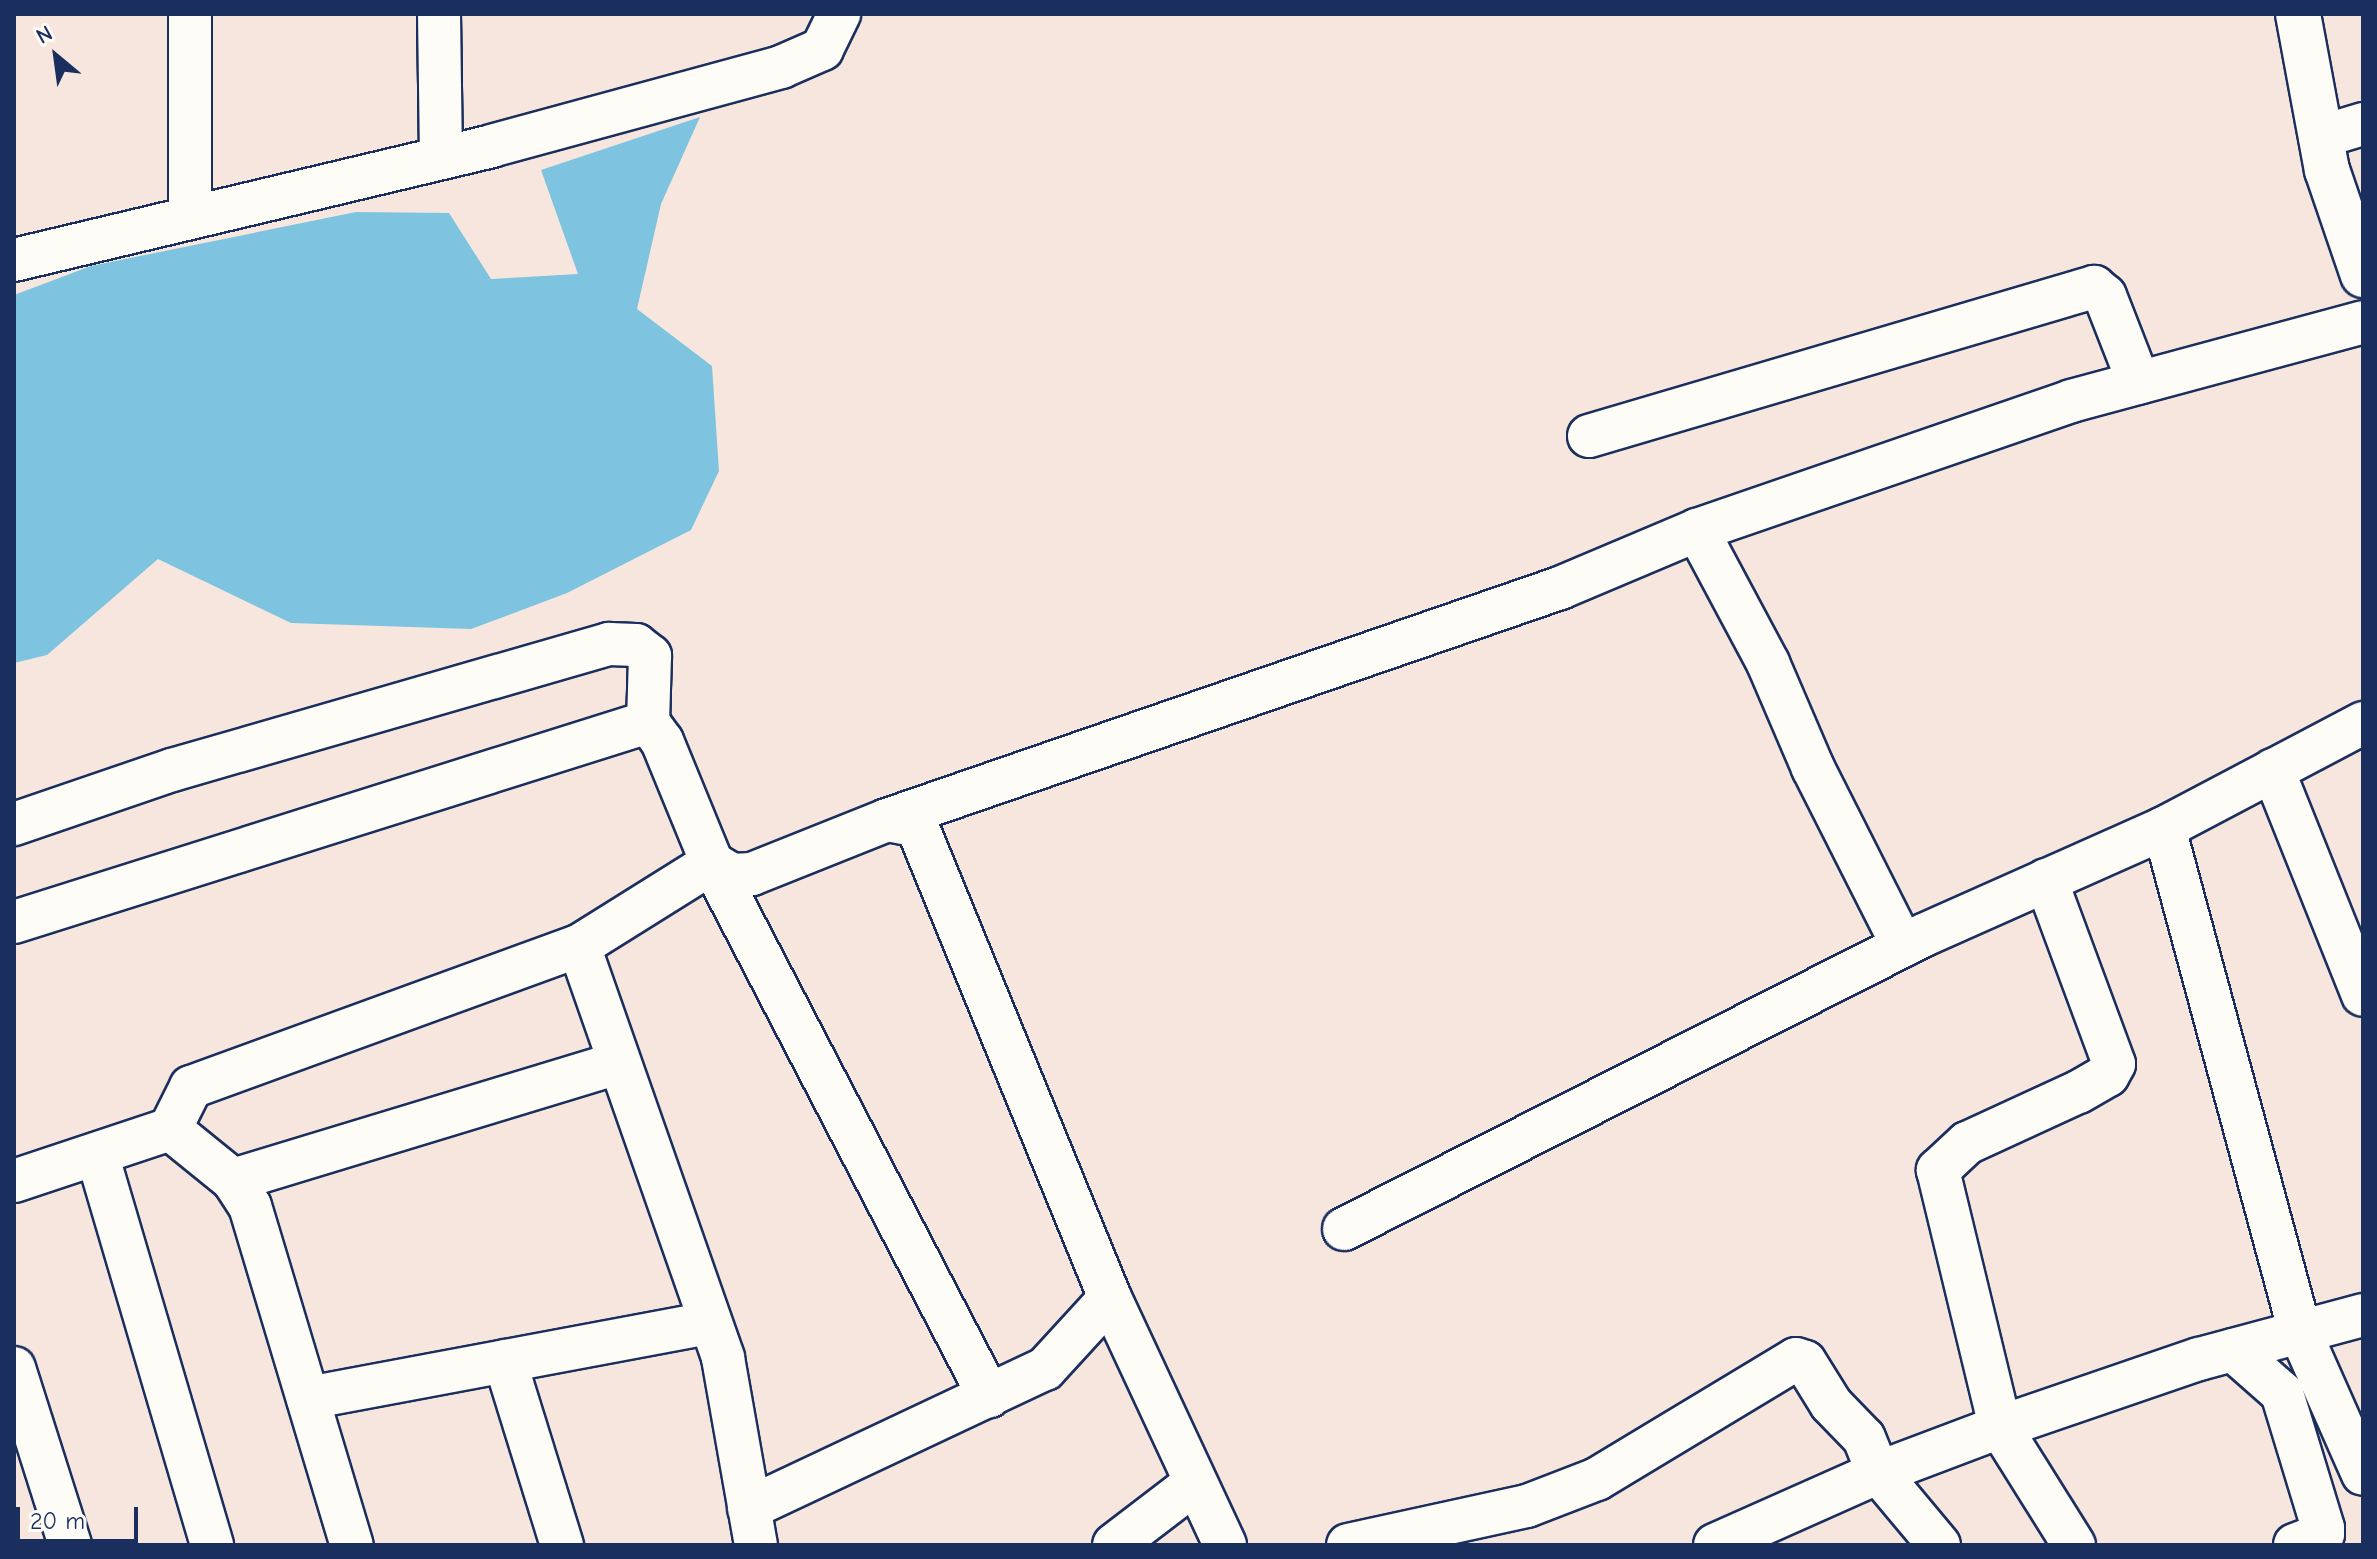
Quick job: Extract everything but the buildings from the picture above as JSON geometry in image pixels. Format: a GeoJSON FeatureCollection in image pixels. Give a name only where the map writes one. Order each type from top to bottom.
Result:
{"type":"FeatureCollection","features":[{"type":"Feature","properties":{"kind":"street"},"geometry":{"type":"LineString","coordinates":[[190,14],[190,215]]}},
{"type":"Feature","properties":{"kind":"street"},"geometry":{"type":"LineString","coordinates":[[439,14],[441,158]]}},
{"type":"Feature","properties":{"kind":"street"},"geometry":{"type":"LineString","coordinates":[[14,260],[190,215],[441,158],[781,67],[822,49],[839,14]]}},
{"type":"Feature","properties":{"kind":"street"},"geometry":{"type":"LineString","coordinates":[[2298,14],[2320,137],[2363,275]]}},
{"type":"Feature","properties":{"kind":"street"},"geometry":{"type":"LineString","coordinates":[[2320,137],[2363,124]]}},
{"type":"Feature","properties":{"kind":"street"},"geometry":{"type":"LineString","coordinates":[[1589,436],[2094,287],[2105,296],[2139,383]]}},
{"type":"Feature","properties":{"kind":"street"},"geometry":{"type":"LineString","coordinates":[[712,863],[732,875],[752,874],[887,820],[1560,588],[1697,530],[2139,383],[2363,322]]}},
{"type":"Feature","properties":{"kind":"street"},"geometry":{"type":"LineString","coordinates":[[1697,530],[1768,663],[1819,781],[1903,946]]}},
{"type":"Feature","properties":{"kind":"street"},"geometry":{"type":"LineString","coordinates":[[14,824],[172,770],[609,644],[636,645],[650,656],[648,722]]}},
{"type":"Feature","properties":{"kind":"street"},"geometry":{"type":"LineString","coordinates":[[14,922],[648,722],[655,726],[712,863],[989,1396]]}},
{"type":"Feature","properties":{"kind":"street"},"geometry":{"type":"LineString","coordinates":[[1344,1229],[1903,946],[2164,828],[2363,723]]}},
{"type":"Feature","properties":{"kind":"street"},"geometry":{"type":"LineString","coordinates":[[2273,770],[2363,995]]}},
{"type":"Feature","properties":{"kind":"street"},"geometry":{"type":"LineString","coordinates":[[887,820],[905,820],[925,835],[1110,1298],[1225,1545]]}},
{"type":"Feature","properties":{"kind":"street"},"geometry":{"type":"LineString","coordinates":[[2164,828],[2300,1332],[2363,1474]]}},
{"type":"Feature","properties":{"kind":"street"},"geometry":{"type":"LineString","coordinates":[[14,1181],[170,1129],[191,1087],[579,946],[712,863]]}},
{"type":"Feature","properties":{"kind":"street"},"geometry":{"type":"LineString","coordinates":[[2046,880],[2114,1064],[2108,1075],[2078,1092],[1967,1143],[1938,1170],[2000,1427],[2074,1545]]}},
{"type":"Feature","properties":{"kind":"street"},"geometry":{"type":"LineString","coordinates":[[579,946],[723,1358],[753,1526],[989,1396],[1045,1369],[1110,1298]]}},
{"type":"Feature","properties":{"kind":"street"},"geometry":{"type":"LineString","coordinates":[[233,1180],[619,1063]]}},
{"type":"Feature","properties":{"kind":"street"},"geometry":{"type":"LineString","coordinates":[[170,1129],[233,1180],[250,1206],[352,1545]]}},
{"type":"Feature","properties":{"kind":"street"},"geometry":{"type":"LineString","coordinates":[[97,1154],[212,1545]]}},
{"type":"Feature","properties":{"kind":"street"},"geometry":{"type":"LineString","coordinates":[[1715,1545],[1878,1472],[2000,1427],[2233,1350],[2363,1315]]}},
{"type":"Feature","properties":{"kind":"street"},"geometry":{"type":"LineString","coordinates":[[308,1398],[710,1323]]}},
{"type":"Feature","properties":{"kind":"street"},"geometry":{"type":"LineString","coordinates":[[2233,1350],[2282,1393],[2297,1461],[2323,1528],[2323,1534],[2295,1545]]}},
{"type":"Feature","properties":{"kind":"street"},"geometry":{"type":"LineString","coordinates":[[1348,1545],[1527,1506],[1597,1479],[1796,1359],[1864,1438],[1878,1472],[1939,1545]]}},
{"type":"Feature","properties":{"kind":"street"},"geometry":{"type":"LineString","coordinates":[[505,1361],[562,1545]]}},
{"type":"Feature","properties":{"kind":"street"},"geometry":{"type":"LineString","coordinates":[[14,1368],[70,1545]]}},
{"type":"Feature","properties":{"kind":"street"},"geometry":{"type":"LineString","coordinates":[[1114,1545],[1195,1483]]}},
{"type":"Feature","properties":{"kind":"water"},"geometry":{"type":"Polygon","coordinates":[[[700,117],[661,204],[637,309],[712,366],[719,471],[691,530],[567,593],[471,629],[291,623],[158,559],[47,655],[14,663],[14,295],[91,266],[356,212],[449,213],[491,279],[578,274],[541,170],[700,117]]]}}]}
